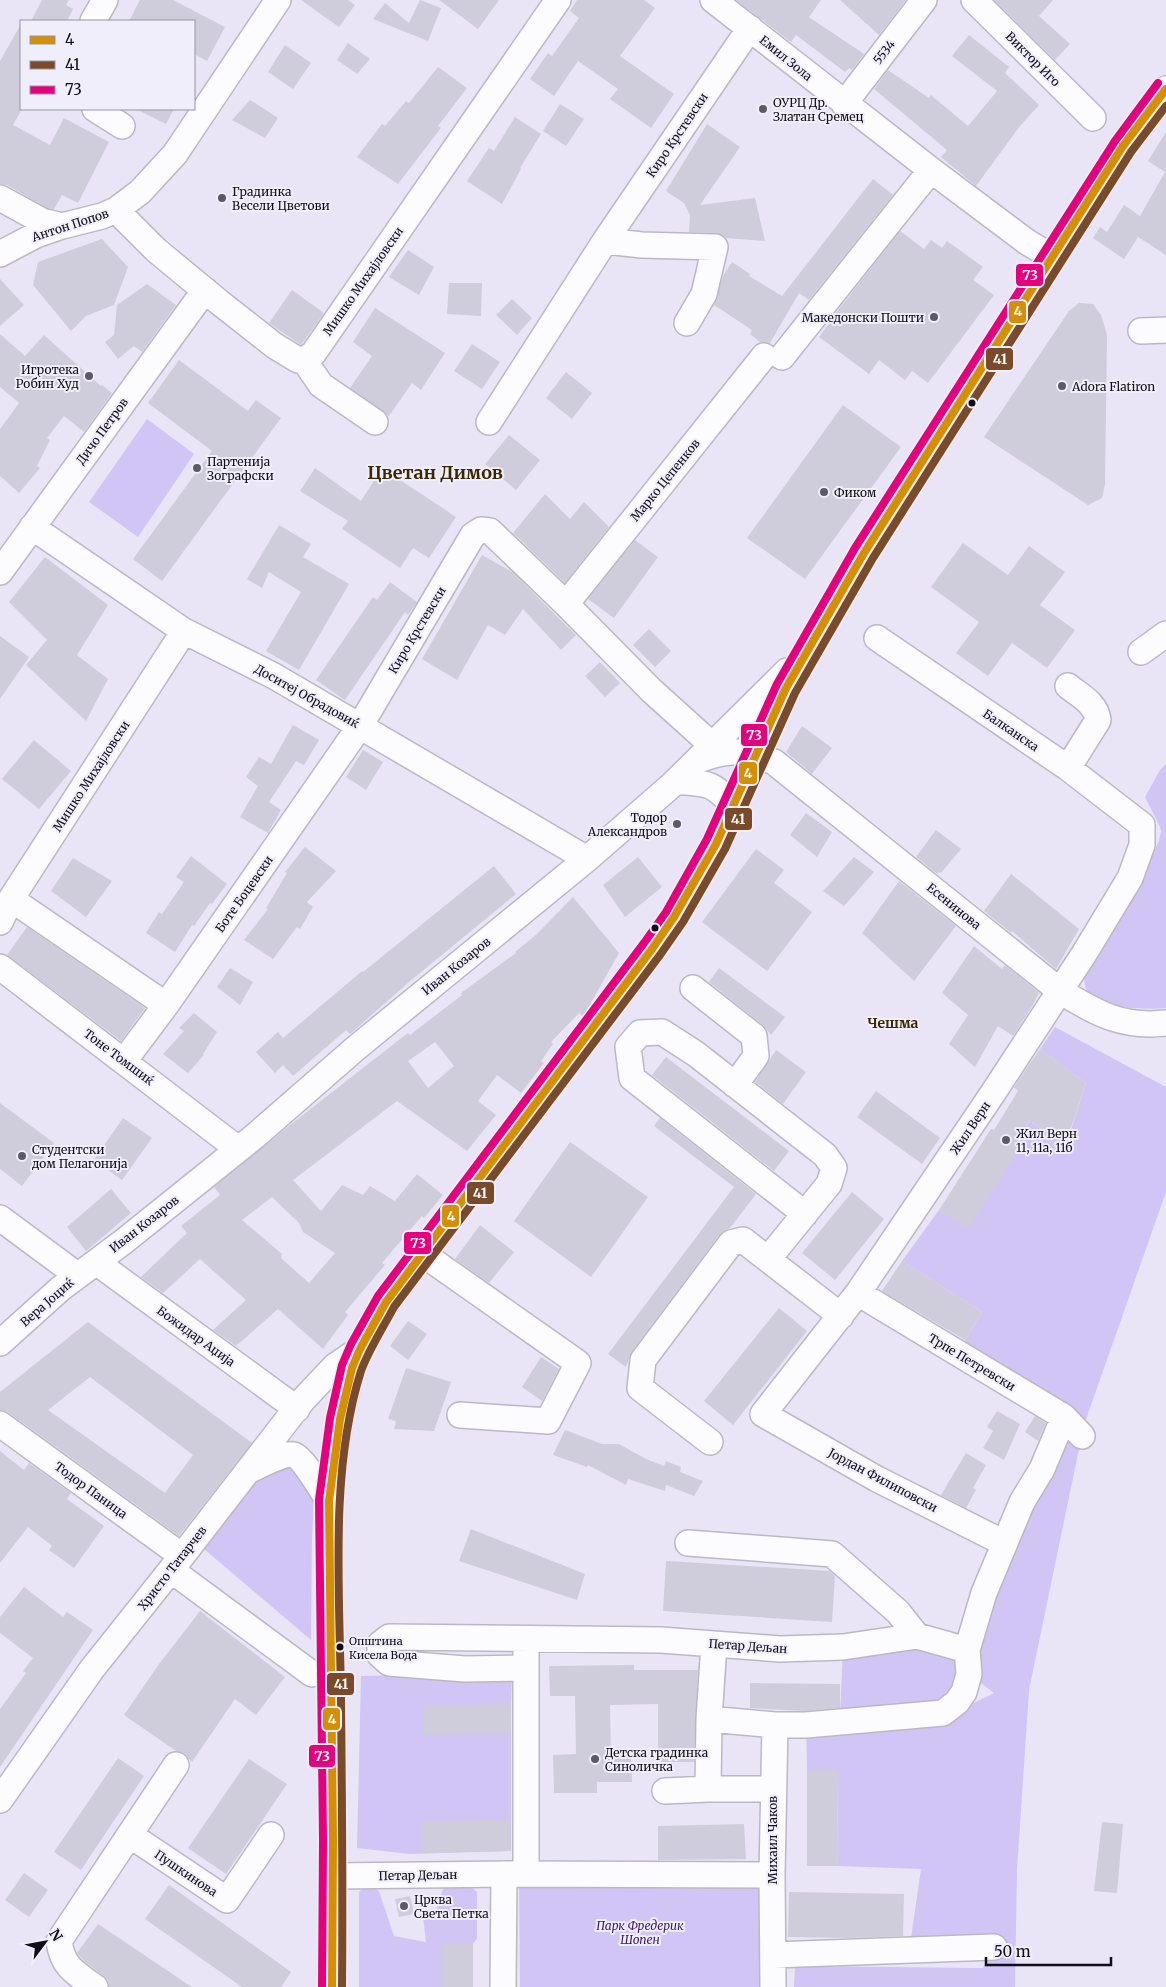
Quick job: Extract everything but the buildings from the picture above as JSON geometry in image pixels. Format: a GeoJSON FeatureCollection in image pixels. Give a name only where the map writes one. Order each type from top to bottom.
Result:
{"type":"FeatureCollection","features":[{"type":"Feature","properties":{"kind":"street"},"geometry":{"type":"LineString","coordinates":[[94,20],[105,0]]}},
{"type":"Feature","properties":{"kind":"street","name":"Антон Попов"},"geometry":{"type":"LineString","coordinates":[[0,254],[36,235],[62,226],[96,218],[116,210],[140,192],[175,154],[278,0]]}},
{"type":"Feature","properties":{"kind":"street","name":"Емил Зола"},"geometry":{"type":"LineString","coordinates":[[713,0],[930,170],[1027,242],[1052,257]]}},
{"type":"Feature","properties":{"kind":"street","name":"5534"},"geometry":{"type":"LineString","coordinates":[[844,104],[924,0]]}},
{"type":"Feature","properties":{"kind":"street","name":"Виктор Иго"},"geometry":{"type":"LineString","coordinates":[[974,0],[1093,118]]}},
{"type":"Feature","properties":{"kind":"street","name":"Мишко Михајловски"},"geometry":{"type":"LineString","coordinates":[[304,360],[313,354],[554,2]]}},
{"type":"Feature","properties":{"kind":"street","name":"Киро Крстевски"},"geometry":{"type":"LineString","coordinates":[[489,422],[604,241],[750,28]]}},
{"type":"Feature","properties":{"kind":"street"},"geometry":{"type":"LineString","coordinates":[[332,1987],[333,1876],[329,1501],[340,1419],[352,1368],[360,1349],[386,1302],[663,933],[716,844],[786,688],[864,553],[1123,146],[1166,89]]}},
{"type":"Feature","properties":{"kind":"street"},"geometry":{"type":"LineString","coordinates":[[98,110],[122,126]]}},
{"type":"Feature","properties":{"kind":"street","name":"Марко Цепенков"},"geometry":{"type":"LineString","coordinates":[[566,604],[930,170]]}},
{"type":"Feature","properties":{"kind":"street"},"geometry":{"type":"LineString","coordinates":[[0,198],[42,221],[62,226]]}},
{"type":"Feature","properties":{"kind":"street"},"geometry":{"type":"LineString","coordinates":[[116,210],[156,250],[275,346],[298,360],[304,360],[321,385],[375,422]]}},
{"type":"Feature","properties":{"kind":"street"},"geometry":{"type":"LineString","coordinates":[[604,241],[642,245],[715,248],[704,294],[687,323]]}},
{"type":"Feature","properties":{"kind":"street","name":"Дичо Петров"},"geometry":{"type":"LineString","coordinates":[[0,572],[205,290]]}},
{"type":"Feature","properties":{"kind":"street"},"geometry":{"type":"LineString","coordinates":[[1141,331],[1166,330]]}},
{"type":"Feature","properties":{"kind":"street","name":"Доситеј Обрадовиќ"},"geometry":{"type":"LineString","coordinates":[[32,527],[184,631],[274,676],[587,859]]}},
{"type":"Feature","properties":{"kind":"street","name":"Киро Крстевски"},"geometry":{"type":"LineString","coordinates":[[360,726],[473,535],[481,530],[490,531],[566,604]]}},
{"type":"Feature","properties":{"kind":"street"},"geometry":{"type":"LineString","coordinates":[[566,604],[652,691],[705,753],[726,751],[756,754]]}},
{"type":"Feature","properties":{"kind":"street","name":"Мишко Михајловски"},"geometry":{"type":"LineString","coordinates":[[0,922],[11,899],[184,631]]}},
{"type":"Feature","properties":{"kind":"street"},"geometry":{"type":"LineString","coordinates":[[1141,652],[1166,634]]}},
{"type":"Feature","properties":{"kind":"street","name":"Балканска"},"geometry":{"type":"LineString","coordinates":[[877,638],[1068,768],[1142,825]]}},
{"type":"Feature","properties":{"kind":"street","name":"Иван Козаров"},"geometry":{"type":"LineString","coordinates":[[87,1269],[238,1149],[356,1048],[587,859],[676,781],[804,655]]}},
{"type":"Feature","properties":{"kind":"street"},"geometry":{"type":"LineString","coordinates":[[1068,686],[1091,704],[1097,712],[1098,720],[1068,768]]}},
{"type":"Feature","properties":{"kind":"street","name":"Боте Боцевски"},"geometry":{"type":"LineString","coordinates":[[124,1061],[166,1005],[360,726]]}},
{"type":"Feature","properties":{"kind":"street","name":"Есенинова"},"geometry":{"type":"LineString","coordinates":[[756,754],[774,762],[1060,991],[1094,1011],[1119,1021],[1145,1024],[1166,1023]]}},
{"type":"Feature","properties":{"kind":"street"},"geometry":{"type":"LineString","coordinates":[[676,781],[712,786],[719,790],[733,805]]}},
{"type":"Feature","properties":{"kind":"street","name":"Жил Верн"},"geometry":{"type":"LineString","coordinates":[[763,1414],[858,1293],[1060,991],[1114,907],[1130,878],[1142,845],[1142,825]]}},
{"type":"Feature","properties":{"kind":"street"},"geometry":{"type":"LineString","coordinates":[[11,899],[166,1005]]}},
{"type":"Feature","properties":{"kind":"street","name":"Тоне Томшиќ"},"geometry":{"type":"LineString","coordinates":[[0,967],[238,1149]]}},
{"type":"Feature","properties":{"kind":"street"},"geometry":{"type":"LineString","coordinates":[[693,988],[754,1036],[756,1056],[735,1084]]}},
{"type":"Feature","properties":{"kind":"street"},"geometry":{"type":"LineString","coordinates":[[768,1259],[805,1214],[829,1184],[834,1168],[825,1155],[696,1054],[662,1032],[640,1033],[628,1047],[632,1078],[805,1214]]}},
{"type":"Feature","properties":{"kind":"street","name":"Божидар Аџија"},"geometry":{"type":"LineString","coordinates":[[0,1218],[87,1269],[297,1409]]}},
{"type":"Feature","properties":{"kind":"street"},"geometry":{"type":"LineString","coordinates":[[710,1442],[640,1388],[644,1360],[731,1243],[743,1240],[841,1316]]}},
{"type":"Feature","properties":{"kind":"street"},"geometry":{"type":"LineString","coordinates":[[423,1254],[578,1363],[548,1421],[460,1415]]}},
{"type":"Feature","properties":{"kind":"street","name":"Вера Јоциќ"},"geometry":{"type":"LineString","coordinates":[[0,1343],[87,1269]]}},
{"type":"Feature","properties":{"kind":"street","name":"Трпе Петревски"},"geometry":{"type":"LineString","coordinates":[[858,1293],[1064,1417],[1082,1436]]}},
{"type":"Feature","properties":{"kind":"street","name":"Христо Татарчев"},"geometry":{"type":"LineString","coordinates":[[0,1800],[92,1669],[177,1563],[302,1401],[335,1366],[360,1349]]}},
{"type":"Feature","properties":{"kind":"street","name":"Јордан Филиповски"},"geometry":{"type":"LineString","coordinates":[[763,1414],[877,1479],[1004,1543]]}},
{"type":"Feature","properties":{"kind":"street"},"geometry":{"type":"LineString","coordinates":[[709,1718],[775,1726],[806,1725],[943,1713],[956,1702],[964,1692],[969,1674],[967,1650],[984,1593],[1022,1502],[1042,1469],[1064,1417]]}},
{"type":"Feature","properties":{"kind":"street","name":"Тодор Паница"},"geometry":{"type":"LineString","coordinates":[[0,1424],[177,1563],[312,1674]]}},
{"type":"Feature","properties":{"kind":"street"},"geometry":{"type":"LineString","coordinates":[[248,1471],[285,1456],[293,1455],[300,1460],[329,1501]]}},
{"type":"Feature","properties":{"kind":"street"},"geometry":{"type":"LineString","coordinates":[[688,1542],[832,1554],[898,1612],[917,1636]]}},
{"type":"Feature","properties":{"kind":"street","name":"Петар Дељан"},"geometry":{"type":"LineString","coordinates":[[526,1668],[465,1669],[389,1663],[380,1655],[380,1644],[389,1637],[526,1638],[661,1640],[780,1649],[844,1648],[917,1636],[967,1650]]}},
{"type":"Feature","properties":{"kind":"street"},"geometry":{"type":"LineString","coordinates":[[503,1987],[515,1874],[526,1638]]}},
{"type":"Feature","properties":{"kind":"street"},"geometry":{"type":"LineString","coordinates":[[708,1789],[709,1718],[714,1644]]}},
{"type":"Feature","properties":{"kind":"street","name":"Михаил Чаков"},"geometry":{"type":"LineString","coordinates":[[773,1987],[772,1789],[775,1726]]}},
{"type":"Feature","properties":{"kind":"street"},"geometry":{"type":"LineString","coordinates":[[95,1987],[71,1971],[60,1953],[59,1941],[176,1765]]}},
{"type":"Feature","properties":{"kind":"street"},"geometry":{"type":"LineString","coordinates":[[665,1792],[708,1789],[772,1789]]}},
{"type":"Feature","properties":{"kind":"street","name":"Пушкинова"},"geometry":{"type":"LineString","coordinates":[[130,1835],[226,1900],[271,1836]]}},
{"type":"Feature","properties":{"kind":"street","name":"Петар Дељан"},"geometry":{"type":"LineString","coordinates":[[333,1876],[515,1874],[772,1876]]}},
{"type":"Feature","properties":{"kind":"street"},"geometry":{"type":"LineString","coordinates":[[774,1955],[994,1947]]}},
{"type":"Feature","properties":{"kind":"green space"},"geometry":{"type":"Polygon","coordinates":[[[147,419],[194,454],[138,537],[89,502],[147,419]]]}},
{"type":"Feature","properties":{"kind":"green space"},"geometry":{"type":"Polygon","coordinates":[[[1166,764],[1166,1008],[1143,1009],[1115,1006],[1091,996],[1085,987],[1085,975],[1159,841],[1160,827],[1145,797],[1160,770],[1166,764]]]}},
{"type":"Feature","properties":{"kind":"green space"},"geometry":{"type":"Polygon","coordinates":[[[1055,1027],[1166,1087],[1166,1192],[1084,1425],[1029,1690],[1017,1870],[1015,1987],[794,1987],[795,1966],[983,1968],[993,1948],[911,1938],[921,1869],[838,1866],[837,1770],[807,1770],[806,1725],[840,1717],[843,1647],[917,1636],[967,1650],[1064,1418],[964,1342],[982,1312],[902,1261],[939,1210],[968,1228],[1020,1147],[1020,1138],[1032,1117],[1032,1122],[1065,1148],[1086,1083],[1040,1049],[1055,1027]],[[969,1674],[962,1709],[994,1693],[969,1674]]]}},
{"type":"Feature","properties":{"kind":"green space"},"geometry":{"type":"Polygon","coordinates":[[[281,1467],[290,1467],[312,1492],[314,1501],[311,1640],[204,1549],[243,1493],[256,1479],[281,1467]]]}},
{"type":"Feature","properties":{"kind":"green space"},"geometry":{"type":"Polygon","coordinates":[[[512,1672],[511,1851],[410,1854],[357,1848],[361,1676],[512,1672]]]}},
{"type":"Feature","properties":{"kind":"green space","name":"Парк Фредерик Шопен"},"geometry":{"type":"Polygon","coordinates":[[[519,1877],[760,1878],[759,1987],[520,1987],[519,1877]]]}},
{"type":"Feature","properties":{"kind":"green space"},"geometry":{"type":"Polygon","coordinates":[[[465,1882],[477,1892],[477,1939],[473,1943],[442,1943],[442,1987],[359,1987],[359,1892],[364,1887],[371,1887],[379,1891],[394,1936],[426,1942],[423,1916],[437,1908],[445,1883],[465,1882]]]}},
{"type":"Feature","properties":{"kind":"transit line","name":"73"},"geometry":{"type":"LineString","coordinates":[[322,1987],[323,1840],[319,1500],[330,1418],[342,1365],[351,1344],[378,1296],[666,912],[707,839],[777,684],[855,548],[1115,141],[1158,83]]}},
{"type":"Feature","properties":{"kind":"transit line","name":"4"},"geometry":{"type":"LineString","coordinates":[[332,1987],[333,1840],[329,1501],[340,1419],[352,1368],[360,1349],[386,1302],[652,949],[674,917],[716,844],[786,688],[864,553],[1123,146],[1166,89]]}},
{"type":"Feature","properties":{"kind":"transit line","name":"41"},"geometry":{"type":"LineString","coordinates":[[342,1987],[341,1699],[338,1576],[340,1491],[344,1450],[351,1410],[364,1363],[394,1307],[683,922],[725,849],[795,693],[873,558],[1131,152],[1166,106]]}},
{"type":"Feature","properties":{"kind":"place","name":"ОУРЦ Др. Златан Сремец"},"geometry":{"type":"Point","coordinates":[763,109]}},
{"type":"Feature","properties":{"kind":"place","name":"Градинка Весели Цветови"},"geometry":{"type":"Point","coordinates":[222,198]}},
{"type":"Feature","properties":{"kind":"place","name":"Македонски Пошти"},"geometry":{"type":"Point","coordinates":[934,317]}},
{"type":"Feature","properties":{"kind":"place","name":"Игротека Робин Худ"},"geometry":{"type":"Point","coordinates":[89,376]}},
{"type":"Feature","properties":{"kind":"place","name":"Adora Flatiron"},"geometry":{"type":"Point","coordinates":[1062,386]}},
{"type":"Feature","properties":{"kind":"place","name":"Партенија Зографски"},"geometry":{"type":"Point","coordinates":[197,468]}},
{"type":"Feature","properties":{"kind":"place","name":"Фиком"},"geometry":{"type":"Point","coordinates":[824,492]}},
{"type":"Feature","properties":{"kind":"place","name":"Тодор Александров"},"geometry":{"type":"Point","coordinates":[677,824]}},
{"type":"Feature","properties":{"kind":"place","name":"Жил Верн 11, 11а, 11б"},"geometry":{"type":"Point","coordinates":[1006,1140]}},
{"type":"Feature","properties":{"kind":"place","name":"Студентски дом Пелагонија"},"geometry":{"type":"Point","coordinates":[22,1156]}},
{"type":"Feature","properties":{"kind":"place","name":"Општина Кисела Вода"},"geometry":{"type":"Point","coordinates":[340,1647]}},
{"type":"Feature","properties":{"kind":"place","name":"Детска градинка Синоличка"},"geometry":{"type":"Point","coordinates":[595,1759]}},
{"type":"Feature","properties":{"kind":"place","name":"Црква Света Петка"},"geometry":{"type":"Point","coordinates":[404,1906]}},
{"type":"Feature","properties":{"kind":"district","name":"Цветан Димов"},"geometry":{"type":"Point","coordinates":[435,472]}},
{"type":"Feature","properties":{"kind":"district","name":"Чешма"},"geometry":{"type":"Point","coordinates":[893,1023]}}]}
